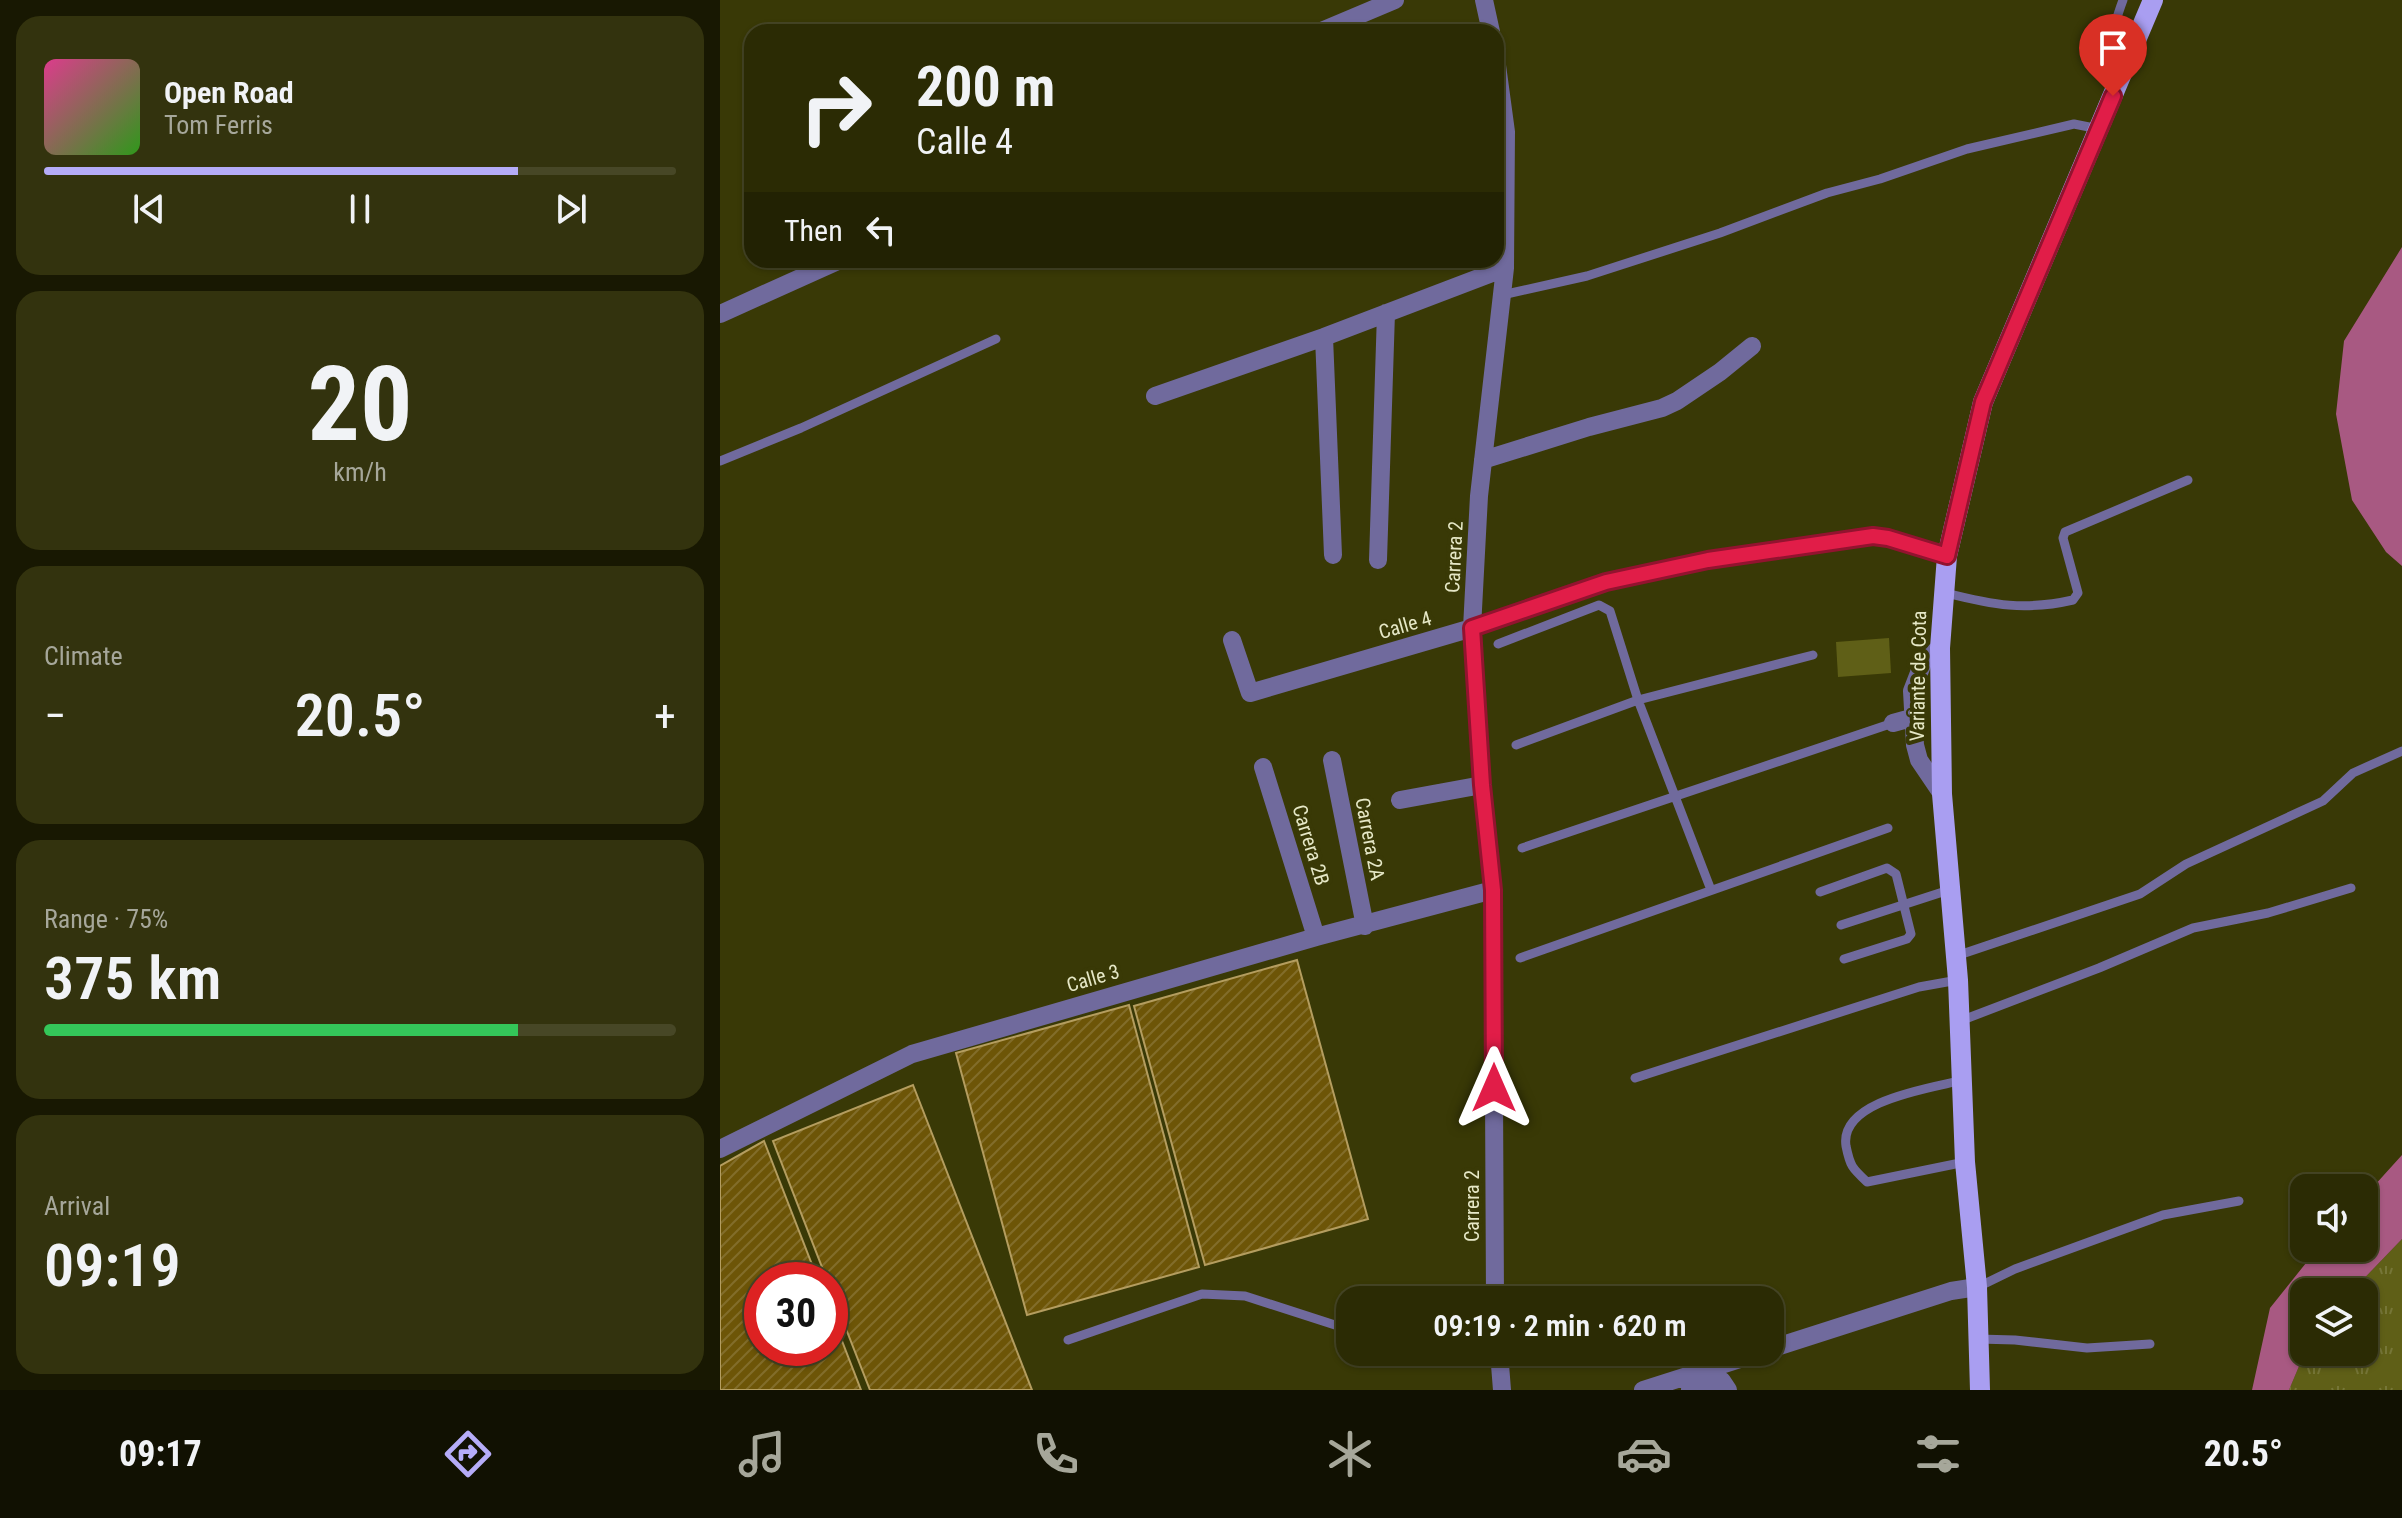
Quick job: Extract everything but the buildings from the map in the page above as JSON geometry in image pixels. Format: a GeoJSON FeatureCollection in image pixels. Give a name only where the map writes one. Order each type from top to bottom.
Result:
{"type":"FeatureCollection","features":[{"type":"Feature","properties":{"kind":"main road","name":"Variante de Cota"},"geometry":{"type":"LineString","coordinates":[[1980,1390],[1977,1287],[1965,1162],[1958,980],[1942,794],[1940,648],[1947,556],[1983,402],[2153,0]]}},
{"type":"Feature","properties":{"kind":"street"},"geometry":{"type":"LineString","coordinates":[[1338,24],[1395,0]]}},
{"type":"Feature","properties":{"kind":"street"},"geometry":{"type":"LineString","coordinates":[[1484,0],[1489,24]]}},
{"type":"Feature","properties":{"kind":"street","name":"Carrera 2"},"geometry":{"type":"LineString","coordinates":[[1495,1286],[1493,890],[1482,785],[1472,628],[1483,460],[1505,268],[1504,117]]}},
{"type":"Feature","properties":{"kind":"street"},"geometry":{"type":"LineString","coordinates":[[720,314],[822,268]]}},
{"type":"Feature","properties":{"kind":"street"},"geometry":{"type":"LineString","coordinates":[[1155,396],[1324,337],[1505,268]]}},
{"type":"Feature","properties":{"kind":"street"},"geometry":{"type":"LineString","coordinates":[[1378,560],[1386,313]]}},
{"type":"Feature","properties":{"kind":"street"},"geometry":{"type":"LineString","coordinates":[[1324,337],[1333,555]]}},
{"type":"Feature","properties":{"kind":"street"},"geometry":{"type":"LineString","coordinates":[[1483,460],[1662,408],[1720,372],[1752,346]]}},
{"type":"Feature","properties":{"kind":"street","name":"Calle 4"},"geometry":{"type":"LineString","coordinates":[[1232,640],[1250,693],[1472,628],[1606,582],[1708,560],[1873,536],[1947,556]]}},
{"type":"Feature","properties":{"kind":"street"},"geometry":{"type":"LineString","coordinates":[[1940,648],[1924,660],[1912,691],[1915,745],[1919,760],[1942,794]]}},
{"type":"Feature","properties":{"kind":"street"},"geometry":{"type":"LineString","coordinates":[[1893,723],[1915,717]]}},
{"type":"Feature","properties":{"kind":"street","name":"Carrera 2A"},"geometry":{"type":"LineString","coordinates":[[1332,760],[1365,926]]}},
{"type":"Feature","properties":{"kind":"street","name":"Carrera 2B"},"geometry":{"type":"LineString","coordinates":[[1263,767],[1316,937]]}},
{"type":"Feature","properties":{"kind":"street"},"geometry":{"type":"LineString","coordinates":[[1400,800],[1482,785]]}},
{"type":"Feature","properties":{"kind":"street","name":"Calle 3"},"geometry":{"type":"LineString","coordinates":[[720,1149],[912,1054],[1316,937],[1493,890]]}},
{"type":"Feature","properties":{"kind":"street"},"geometry":{"type":"LineString","coordinates":[[1784,1345],[1951,1291],[1977,1287]]}},
{"type":"Feature","properties":{"kind":"street"},"geometry":{"type":"LineString","coordinates":[[1500,1366],[1502,1390]]}},
{"type":"Feature","properties":{"kind":"street"},"geometry":{"type":"LineString","coordinates":[[1643,1390],[1718,1366]]}},
{"type":"Feature","properties":{"kind":"street"},"geometry":{"type":"LineString","coordinates":[[1690,1390],[1722,1381],[1728,1390]]}},
{"type":"Feature","properties":{"kind":"lane"},"geometry":{"type":"LineString","coordinates":[[2122,76],[2112,31],[2123,0]]}},
{"type":"Feature","properties":{"kind":"lane"},"geometry":{"type":"LineString","coordinates":[[1502,295],[1587,276],[1954,152],[2074,124],[2099,129]]}},
{"type":"Feature","properties":{"kind":"lane"},"geometry":{"type":"LineString","coordinates":[[720,461],[801,428],[996,339]]}},
{"type":"Feature","properties":{"kind":"lane"},"geometry":{"type":"LineString","coordinates":[[1944,593],[2012,607],[2043,607],[2073,600],[2078,593],[2063,538],[2065,532],[2188,480]]}},
{"type":"Feature","properties":{"kind":"lane"},"geometry":{"type":"LineString","coordinates":[[1498,644],[1599,605],[1606,606],[1638,700],[1711,890]]}},
{"type":"Feature","properties":{"kind":"lane"},"geometry":{"type":"LineString","coordinates":[[1516,745],[1638,700],[1813,655]]}},
{"type":"Feature","properties":{"kind":"lane"},"geometry":{"type":"LineString","coordinates":[[1522,848],[1893,723]]}},
{"type":"Feature","properties":{"kind":"lane"},"geometry":{"type":"LineString","coordinates":[[1956,956],[2140,894],[2186,864],[2323,801],[2353,773],[2402,751]]}},
{"type":"Feature","properties":{"kind":"lane"},"geometry":{"type":"LineString","coordinates":[[1520,958],[1888,828]]}},
{"type":"Feature","properties":{"kind":"lane"},"geometry":{"type":"LineString","coordinates":[[1820,892],[1887,868],[1896,874],[1911,934],[1907,939],[1844,959]]}},
{"type":"Feature","properties":{"kind":"lane"},"geometry":{"type":"LineString","coordinates":[[1960,1021],[2193,928],[2268,913],[2351,888]]}},
{"type":"Feature","properties":{"kind":"lane"},"geometry":{"type":"LineString","coordinates":[[1841,925],[1952,889]]}},
{"type":"Feature","properties":{"kind":"lane"},"geometry":{"type":"LineString","coordinates":[[1635,1078],[1919,987],[1958,980]]}},
{"type":"Feature","properties":{"kind":"lane"},"geometry":{"type":"LineString","coordinates":[[1963,1080],[1875,1104],[1854,1118],[1845,1139],[1850,1167],[1867,1182],[1965,1162]]}},
{"type":"Feature","properties":{"kind":"lane"},"geometry":{"type":"LineString","coordinates":[[1977,1287],[2015,1269],[2163,1215],[2239,1201]]}},
{"type":"Feature","properties":{"kind":"lane"},"geometry":{"type":"LineString","coordinates":[[1068,1340],[1202,1294],[1245,1296],[1336,1325]]}},
{"type":"Feature","properties":{"kind":"lane"},"geometry":{"type":"LineString","coordinates":[[1977,1339],[2087,1348],[2150,1344]]}},
{"type":"Feature","properties":{"kind":"green space"},"geometry":{"type":"Polygon","coordinates":[[[1889,638],[1891,673],[1838,677],[1836,642],[1889,638]]]}},
{"type":"Feature","properties":{"kind":"green space"},"geometry":{"type":"Polygon","coordinates":[[[2402,1239],[2402,1390],[2289,1390],[2299,1366],[2378,1366],[2378,1278],[2364,1278],[2402,1239]]]}},
{"type":"Feature","properties":{"kind":"shaded area"},"geometry":{"type":"Polygon","coordinates":[[[2402,247],[2402,566],[2386,552],[2352,500],[2336,414],[2344,341],[2402,247]]]}},
{"type":"Feature","properties":{"kind":"shaded area"},"geometry":{"type":"Polygon","coordinates":[[[2402,1155],[2402,1239],[2364,1278],[2294,1278],[2307,1262],[2378,1262],[2378,1182],[2402,1155]]]}},
{"type":"Feature","properties":{"kind":"shaded area"},"geometry":{"type":"Polygon","coordinates":[[[2290,1283],[2290,1366],[2299,1366],[2289,1390],[2252,1390],[2270,1308],[2290,1283]]]}},
{"type":"Feature","properties":{"kind":"route"},"geometry":{"type":"LineString","coordinates":[[1494,1088],[1493,890],[1482,785],[1472,628],[1606,582],[1708,560],[1873,536],[1947,556],[1983,402],[2113,96]]}}]}
